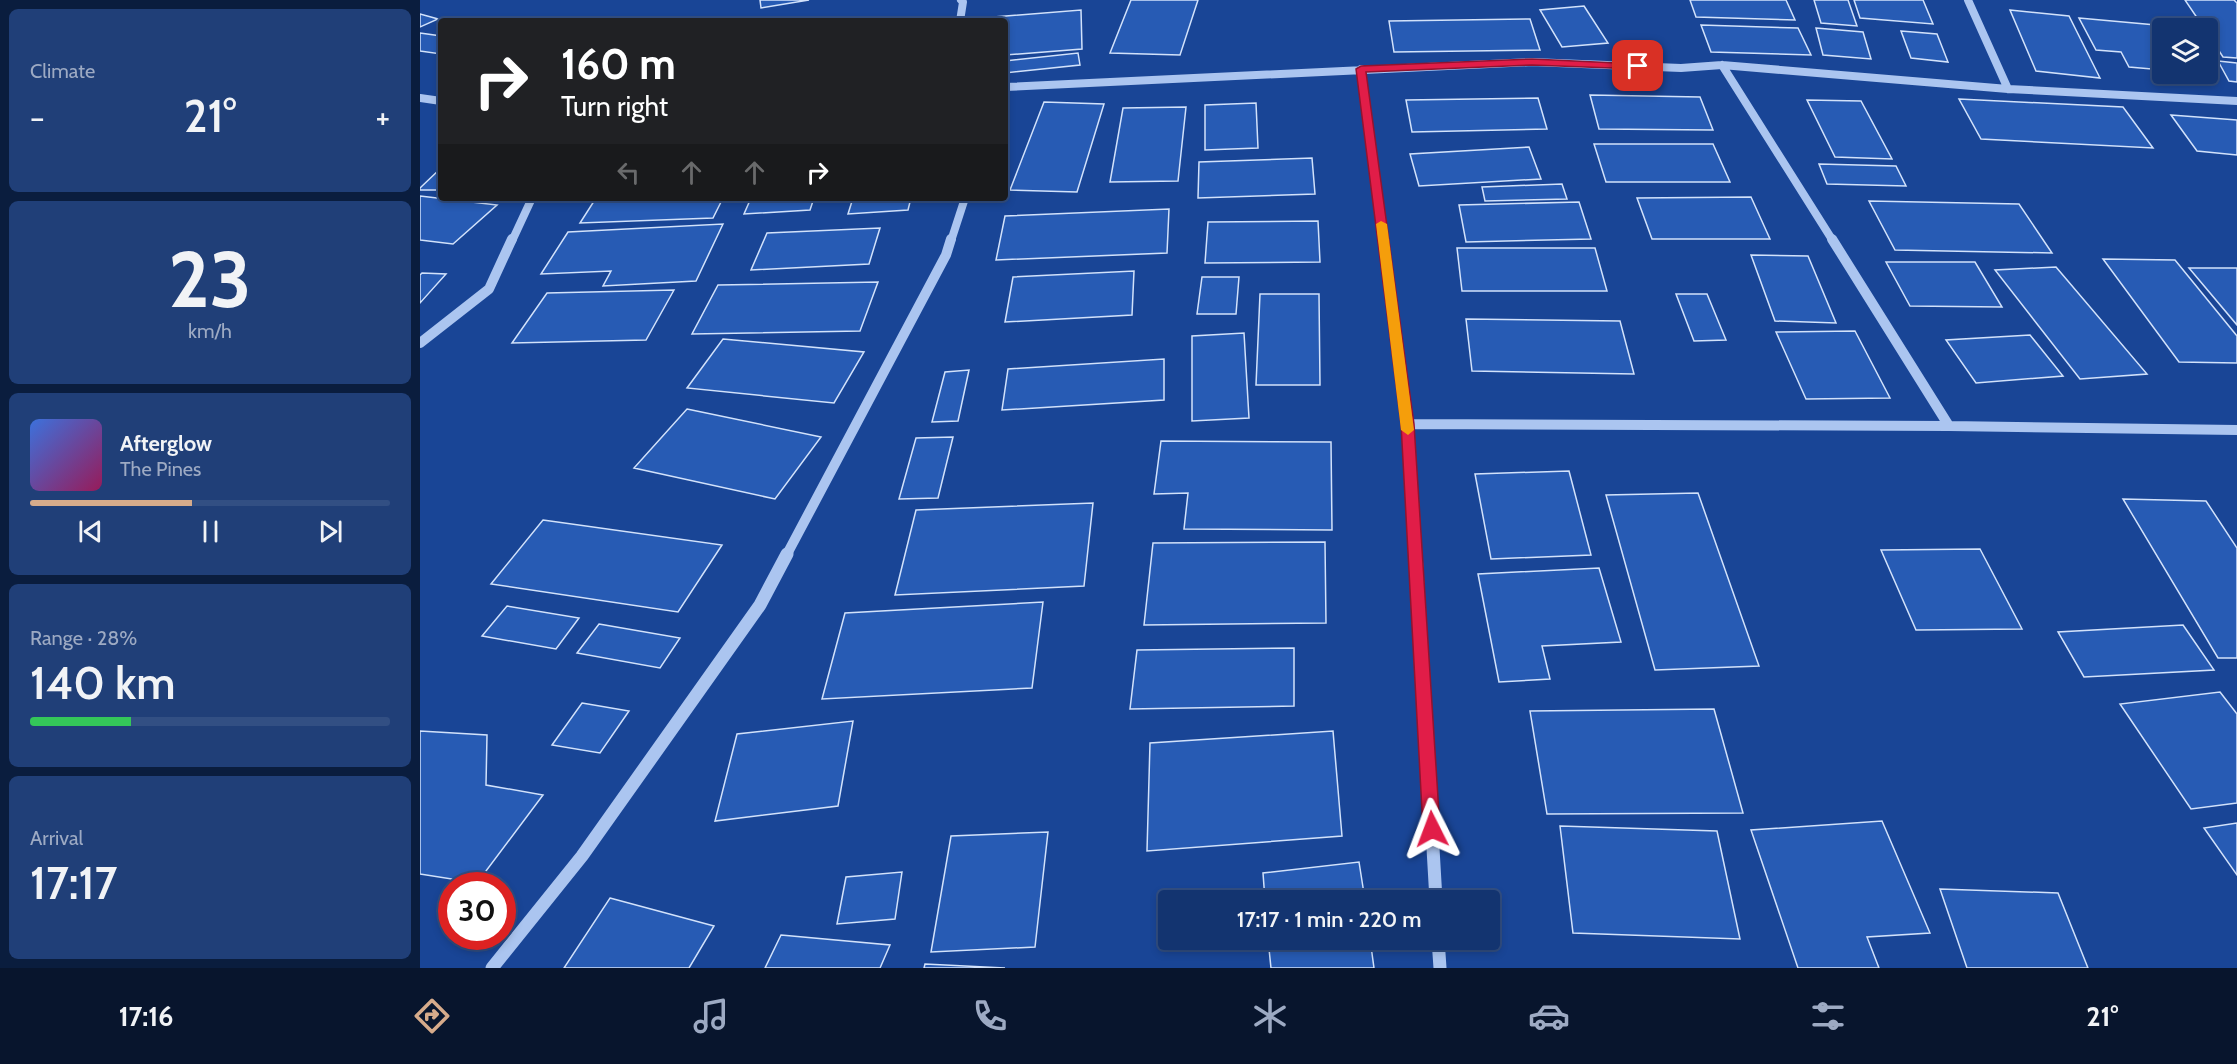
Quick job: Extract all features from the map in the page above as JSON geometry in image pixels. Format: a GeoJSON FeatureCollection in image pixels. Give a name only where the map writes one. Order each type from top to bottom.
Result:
{"type":"FeatureCollection","features":[{"type":"Feature","properties":{"kind":"street"},"geometry":{"type":"LineString","coordinates":[[960,18],[963,2],[961,0]]}},
{"type":"Feature","properties":{"kind":"street"},"geometry":{"type":"LineString","coordinates":[[1968,0],[2008,89]]}},
{"type":"Feature","properties":{"kind":"street"},"geometry":{"type":"LineString","coordinates":[[1008,87],[1532,62],[1681,68],[1722,64],[2008,89],[2237,101]]}},
{"type":"Feature","properties":{"kind":"street"},"geometry":{"type":"LineString","coordinates":[[1722,64],[1949,426]]}},
{"type":"Feature","properties":{"kind":"street"},"geometry":{"type":"LineString","coordinates":[[1361,69],[1408,424],[1435,890]]}},
{"type":"Feature","properties":{"kind":"street"},"geometry":{"type":"LineString","coordinates":[[420,98],[438,101]]}},
{"type":"Feature","properties":{"kind":"street"},"geometry":{"type":"LineString","coordinates":[[420,343],[489,289],[531,201]]}},
{"type":"Feature","properties":{"kind":"street"},"geometry":{"type":"LineString","coordinates":[[492,968],[582,856],[760,605],[946,255],[963,201]]}},
{"type":"Feature","properties":{"kind":"street"},"geometry":{"type":"LineString","coordinates":[[1408,424],[1949,426],[2237,430]]}},
{"type":"Feature","properties":{"kind":"street"},"geometry":{"type":"LineString","coordinates":[[1439,950],[1440,968]]}},
{"type":"Feature","properties":{"kind":"building"},"geometry":{"type":"Polygon","coordinates":[[[760,0],[809,0],[761,8],[760,0]]]}},
{"type":"Feature","properties":{"kind":"building"},"geometry":{"type":"Polygon","coordinates":[[[1131,0],[1198,0],[1180,55],[1110,53],[1131,0]]]}},
{"type":"Feature","properties":{"kind":"building"},"geometry":{"type":"Polygon","coordinates":[[[1690,0],[1786,0],[1795,20],[1696,17],[1690,0]]]}},
{"type":"Feature","properties":{"kind":"building"},"geometry":{"type":"Polygon","coordinates":[[[1814,0],[1848,0],[1857,26],[1821,23],[1814,0]]]}},
{"type":"Feature","properties":{"kind":"building"},"geometry":{"type":"Polygon","coordinates":[[[1854,0],[1923,0],[1933,24],[1860,18],[1854,0]]]}},
{"type":"Feature","properties":{"kind":"building"},"geometry":{"type":"Polygon","coordinates":[[[2185,0],[2234,0],[2237,3],[2237,58],[2223,57],[2218,49],[2218,18],[2197,18],[2185,0]]]}},
{"type":"Feature","properties":{"kind":"building"},"geometry":{"type":"Polygon","coordinates":[[[1584,6],[1608,43],[1562,47],[1540,10],[1584,6]]]}},
{"type":"Feature","properties":{"kind":"building"},"geometry":{"type":"Polygon","coordinates":[[[1081,10],[1082,49],[1008,55],[1008,18],[994,17],[1081,10]]]}},
{"type":"Feature","properties":{"kind":"building"},"geometry":{"type":"Polygon","coordinates":[[[2010,10],[2069,16],[2100,78],[2036,71],[2010,10]]]}},
{"type":"Feature","properties":{"kind":"building"},"geometry":{"type":"Polygon","coordinates":[[[420,14],[438,19],[420,27],[420,14]]]}},
{"type":"Feature","properties":{"kind":"building"},"geometry":{"type":"Polygon","coordinates":[[[2079,18],[2152,25],[2152,69],[2129,67],[2121,52],[2096,50],[2079,18]]]}},
{"type":"Feature","properties":{"kind":"building"},"geometry":{"type":"Polygon","coordinates":[[[1530,19],[1540,50],[1394,52],[1389,21],[1530,19]]]}},
{"type":"Feature","properties":{"kind":"building"},"geometry":{"type":"Polygon","coordinates":[[[1701,25],[1798,28],[1811,55],[1711,52],[1701,25]]]}},
{"type":"Feature","properties":{"kind":"building"},"geometry":{"type":"Polygon","coordinates":[[[1816,28],[1863,32],[1871,59],[1823,55],[1816,28]]]}},
{"type":"Feature","properties":{"kind":"building"},"geometry":{"type":"Polygon","coordinates":[[[1901,31],[1937,34],[1948,62],[1911,58],[1901,31]]]}},
{"type":"Feature","properties":{"kind":"building"},"geometry":{"type":"Polygon","coordinates":[[[420,33],[438,36],[438,54],[420,51],[420,33]]]}},
{"type":"Feature","properties":{"kind":"building"},"geometry":{"type":"Polygon","coordinates":[[[1078,53],[1080,65],[1008,73],[1008,61],[1078,53]]]}},
{"type":"Feature","properties":{"kind":"building"},"geometry":{"type":"Polygon","coordinates":[[[2218,61],[2237,63],[2237,82],[2229,81],[2218,61]]]}},
{"type":"Feature","properties":{"kind":"building"},"geometry":{"type":"Polygon","coordinates":[[[1590,95],[1700,97],[1713,130],[1599,129],[1590,95]]]}},
{"type":"Feature","properties":{"kind":"building"},"geometry":{"type":"Polygon","coordinates":[[[1538,98],[1547,129],[1412,132],[1406,100],[1538,98]]]}},
{"type":"Feature","properties":{"kind":"building"},"geometry":{"type":"Polygon","coordinates":[[[1959,99],[2123,107],[2153,148],[1981,139],[1959,99]]]}},
{"type":"Feature","properties":{"kind":"building"},"geometry":{"type":"Polygon","coordinates":[[[1807,100],[1861,101],[1892,159],[1835,157],[1807,100]]]}},
{"type":"Feature","properties":{"kind":"building"},"geometry":{"type":"Polygon","coordinates":[[[1044,102],[1104,104],[1077,192],[1010,190],[1044,102]]]}},
{"type":"Feature","properties":{"kind":"building"},"geometry":{"type":"Polygon","coordinates":[[[1256,103],[1258,148],[1205,150],[1205,105],[1256,103]]]}},
{"type":"Feature","properties":{"kind":"building"},"geometry":{"type":"Polygon","coordinates":[[[1186,107],[1178,181],[1110,182],[1123,108],[1186,107]]]}},
{"type":"Feature","properties":{"kind":"building"},"geometry":{"type":"Polygon","coordinates":[[[2171,115],[2237,120],[2237,155],[2197,151],[2171,115]]]}},
{"type":"Feature","properties":{"kind":"building"},"geometry":{"type":"Polygon","coordinates":[[[1594,144],[1713,144],[1730,182],[1606,182],[1594,144]]]}},
{"type":"Feature","properties":{"kind":"building"},"geometry":{"type":"Polygon","coordinates":[[[1529,147],[1541,179],[1419,186],[1410,154],[1529,147]]]}},
{"type":"Feature","properties":{"kind":"building"},"geometry":{"type":"Polygon","coordinates":[[[1312,158],[1315,194],[1198,198],[1199,162],[1312,158]]]}},
{"type":"Feature","properties":{"kind":"building"},"geometry":{"type":"Polygon","coordinates":[[[1819,164],[1896,166],[1906,186],[1827,184],[1819,164]]]}},
{"type":"Feature","properties":{"kind":"building"},"geometry":{"type":"Polygon","coordinates":[[[438,171],[438,190],[420,190],[438,171]]]}},
{"type":"Feature","properties":{"kind":"building"},"geometry":{"type":"Polygon","coordinates":[[[1562,184],[1567,199],[1485,201],[1482,187],[1562,184]]]}},
{"type":"Feature","properties":{"kind":"building"},"geometry":{"type":"Polygon","coordinates":[[[420,196],[438,198],[438,201],[497,205],[453,244],[420,240],[420,196]]]}},
{"type":"Feature","properties":{"kind":"building"},"geometry":{"type":"Polygon","coordinates":[[[1751,197],[1770,239],[1652,239],[1637,198],[1751,197]]]}},
{"type":"Feature","properties":{"kind":"building"},"geometry":{"type":"Polygon","coordinates":[[[594,201],[722,201],[713,218],[580,223],[594,201]]]}},
{"type":"Feature","properties":{"kind":"building"},"geometry":{"type":"Polygon","coordinates":[[[750,201],[813,201],[810,210],[744,214],[750,201]]]}},
{"type":"Feature","properties":{"kind":"building"},"geometry":{"type":"Polygon","coordinates":[[[852,201],[910,201],[908,210],[848,214],[852,201]]]}},
{"type":"Feature","properties":{"kind":"building"},"geometry":{"type":"Polygon","coordinates":[[[1869,201],[2019,204],[2052,253],[1895,250],[1869,201]]]}},
{"type":"Feature","properties":{"kind":"building"},"geometry":{"type":"Polygon","coordinates":[[[1579,202],[1591,239],[1466,242],[1459,205],[1579,202]]]}},
{"type":"Feature","properties":{"kind":"building"},"geometry":{"type":"Polygon","coordinates":[[[1169,209],[1167,253],[996,260],[1005,216],[1169,209]]]}},
{"type":"Feature","properties":{"kind":"building"},"geometry":{"type":"Polygon","coordinates":[[[1318,221],[1320,262],[1205,263],[1208,222],[1318,221]]]}},
{"type":"Feature","properties":{"kind":"building"},"geometry":{"type":"Polygon","coordinates":[[[723,224],[696,281],[603,286],[611,271],[541,274],[568,232],[723,224]]]}},
{"type":"Feature","properties":{"kind":"building"},"geometry":{"type":"Polygon","coordinates":[[[880,228],[869,264],[751,270],[767,233],[880,228]]]}},
{"type":"Feature","properties":{"kind":"building"},"geometry":{"type":"Polygon","coordinates":[[[1457,248],[1595,248],[1607,291],[1462,291],[1457,248]]]}},
{"type":"Feature","properties":{"kind":"building"},"geometry":{"type":"Polygon","coordinates":[[[1751,255],[1808,256],[1836,323],[1775,321],[1751,255]]]}},
{"type":"Feature","properties":{"kind":"building"},"geometry":{"type":"Polygon","coordinates":[[[2103,259],[2175,260],[2237,336],[2237,363],[2179,362],[2103,259]]]}},
{"type":"Feature","properties":{"kind":"building"},"geometry":{"type":"Polygon","coordinates":[[[1886,262],[1975,262],[2002,307],[1910,306],[1886,262]]]}},
{"type":"Feature","properties":{"kind":"building"},"geometry":{"type":"Polygon","coordinates":[[[2056,267],[2147,374],[2080,379],[1995,270],[2056,267]]]}},
{"type":"Feature","properties":{"kind":"building"},"geometry":{"type":"Polygon","coordinates":[[[2189,268],[2237,268],[2237,325],[2189,268]]]}},
{"type":"Feature","properties":{"kind":"building"},"geometry":{"type":"Polygon","coordinates":[[[1134,271],[1132,315],[1005,322],[1013,277],[1134,271]]]}},
{"type":"Feature","properties":{"kind":"building"},"geometry":{"type":"Polygon","coordinates":[[[422,273],[446,274],[420,303],[420,275],[422,273]]]}},
{"type":"Feature","properties":{"kind":"building"},"geometry":{"type":"Polygon","coordinates":[[[1202,277],[1239,277],[1236,314],[1197,314],[1202,277]]]}},
{"type":"Feature","properties":{"kind":"building"},"geometry":{"type":"Polygon","coordinates":[[[878,282],[860,331],[692,334],[718,285],[878,282]]]}},
{"type":"Feature","properties":{"kind":"building"},"geometry":{"type":"Polygon","coordinates":[[[674,290],[646,340],[512,343],[547,293],[674,290]]]}},
{"type":"Feature","properties":{"kind":"building"},"geometry":{"type":"Polygon","coordinates":[[[1260,294],[1319,294],[1320,385],[1256,385],[1260,294]]]}},
{"type":"Feature","properties":{"kind":"building"},"geometry":{"type":"Polygon","coordinates":[[[1676,294],[1707,294],[1726,340],[1694,341],[1676,294]]]}},
{"type":"Feature","properties":{"kind":"building"},"geometry":{"type":"Polygon","coordinates":[[[1466,319],[1620,321],[1634,374],[1472,371],[1466,319]]]}},
{"type":"Feature","properties":{"kind":"building"},"geometry":{"type":"Polygon","coordinates":[[[1855,331],[1890,398],[1806,399],[1776,332],[1855,331]]]}},
{"type":"Feature","properties":{"kind":"building"},"geometry":{"type":"Polygon","coordinates":[[[1244,333],[1249,418],[1192,421],[1192,336],[1244,333]]]}},
{"type":"Feature","properties":{"kind":"building"},"geometry":{"type":"Polygon","coordinates":[[[2030,335],[2063,376],[1976,383],[1946,340],[2030,335]]]}},
{"type":"Feature","properties":{"kind":"building"},"geometry":{"type":"Polygon","coordinates":[[[723,339],[864,352],[834,403],[687,388],[723,339]]]}},
{"type":"Feature","properties":{"kind":"building"},"geometry":{"type":"Polygon","coordinates":[[[1164,359],[1164,400],[1002,410],[1008,369],[1164,359]]]}},
{"type":"Feature","properties":{"kind":"building"},"geometry":{"type":"Polygon","coordinates":[[[969,370],[958,421],[932,422],[945,372],[969,370]]]}},
{"type":"Feature","properties":{"kind":"building"},"geometry":{"type":"Polygon","coordinates":[[[687,409],[821,437],[775,499],[634,468],[687,409]]]}},
{"type":"Feature","properties":{"kind":"building"},"geometry":{"type":"Polygon","coordinates":[[[953,437],[938,498],[899,499],[916,438],[953,437]]]}},
{"type":"Feature","properties":{"kind":"building"},"geometry":{"type":"Polygon","coordinates":[[[1161,441],[1331,442],[1332,530],[1184,529],[1188,493],[1154,494],[1161,441]]]}},
{"type":"Feature","properties":{"kind":"building"},"geometry":{"type":"Polygon","coordinates":[[[1569,471],[1591,555],[1491,559],[1475,474],[1569,471]]]}},
{"type":"Feature","properties":{"kind":"building"},"geometry":{"type":"Polygon","coordinates":[[[1698,493],[1759,666],[1655,670],[1606,495],[1698,493]]]}},
{"type":"Feature","properties":{"kind":"building"},"geometry":{"type":"Polygon","coordinates":[[[2123,499],[2206,501],[2237,548],[2237,658],[2218,658],[2123,499]]]}},
{"type":"Feature","properties":{"kind":"building"},"geometry":{"type":"Polygon","coordinates":[[[1093,503],[1084,586],[895,595],[916,510],[1093,503]]]}},
{"type":"Feature","properties":{"kind":"building"},"geometry":{"type":"Polygon","coordinates":[[[543,520],[722,545],[678,612],[491,584],[543,520]]]}},
{"type":"Feature","properties":{"kind":"building"},"geometry":{"type":"Polygon","coordinates":[[[1325,542],[1326,623],[1144,625],[1153,543],[1325,542]]]}},
{"type":"Feature","properties":{"kind":"building"},"geometry":{"type":"Polygon","coordinates":[[[1980,549],[2022,629],[1916,630],[1881,550],[1980,549]]]}},
{"type":"Feature","properties":{"kind":"building"},"geometry":{"type":"Polygon","coordinates":[[[1599,568],[1621,642],[1542,646],[1550,679],[1499,682],[1478,574],[1599,568]]]}},
{"type":"Feature","properties":{"kind":"building"},"geometry":{"type":"Polygon","coordinates":[[[1043,602],[1032,688],[822,699],[845,613],[1043,602]]]}},
{"type":"Feature","properties":{"kind":"building"},"geometry":{"type":"Polygon","coordinates":[[[507,606],[579,618],[556,649],[482,636],[507,606]]]}},
{"type":"Feature","properties":{"kind":"building"},"geometry":{"type":"Polygon","coordinates":[[[599,624],[680,638],[660,668],[577,653],[599,624]]]}},
{"type":"Feature","properties":{"kind":"building"},"geometry":{"type":"Polygon","coordinates":[[[2183,625],[2214,670],[2084,677],[2058,632],[2183,625]]]}},
{"type":"Feature","properties":{"kind":"building"},"geometry":{"type":"Polygon","coordinates":[[[1294,648],[1294,706],[1130,709],[1137,650],[1294,648]]]}},
{"type":"Feature","properties":{"kind":"building"},"geometry":{"type":"Polygon","coordinates":[[[2220,692],[2237,714],[2237,803],[2191,809],[2120,704],[2220,692]]]}},
{"type":"Feature","properties":{"kind":"building"},"geometry":{"type":"Polygon","coordinates":[[[582,703],[629,711],[600,753],[552,745],[582,703]]]}},
{"type":"Feature","properties":{"kind":"building"},"geometry":{"type":"Polygon","coordinates":[[[1714,709],[1743,813],[1547,814],[1530,711],[1714,709]]]}},
{"type":"Feature","properties":{"kind":"building"},"geometry":{"type":"Polygon","coordinates":[[[853,721],[838,806],[715,821],[737,734],[853,721]]]}},
{"type":"Feature","properties":{"kind":"building"},"geometry":{"type":"Polygon","coordinates":[[[420,731],[487,735],[486,785],[543,795],[485,872],[438,872],[438,877],[420,874],[420,731]]]}},
{"type":"Feature","properties":{"kind":"building"},"geometry":{"type":"Polygon","coordinates":[[[1333,731],[1342,836],[1147,851],[1150,743],[1333,731]]]}},
{"type":"Feature","properties":{"kind":"building"},"geometry":{"type":"Polygon","coordinates":[[[1882,821],[1930,933],[1867,937],[1879,968],[1798,968],[1751,830],[1882,821]]]}},
{"type":"Feature","properties":{"kind":"building"},"geometry":{"type":"Polygon","coordinates":[[[2237,823],[2237,875],[2204,828],[2237,823]]]}},
{"type":"Feature","properties":{"kind":"building"},"geometry":{"type":"Polygon","coordinates":[[[1560,826],[1717,831],[1740,939],[1573,933],[1560,826]]]}},
{"type":"Feature","properties":{"kind":"building"},"geometry":{"type":"Polygon","coordinates":[[[1048,832],[1035,947],[931,952],[951,836],[1048,832]]]}},
{"type":"Feature","properties":{"kind":"building"},"geometry":{"type":"Polygon","coordinates":[[[1359,862],[1363,890],[1264,890],[1263,873],[1359,862]]]}},
{"type":"Feature","properties":{"kind":"building"},"geometry":{"type":"Polygon","coordinates":[[[902,872],[895,919],[837,924],[846,877],[902,872]]]}},
{"type":"Feature","properties":{"kind":"building"},"geometry":{"type":"Polygon","coordinates":[[[1940,889],[2058,893],[2088,968],[1967,968],[1940,889]]]}},
{"type":"Feature","properties":{"kind":"building"},"geometry":{"type":"Polygon","coordinates":[[[610,898],[714,926],[689,968],[564,968],[610,898]]]}},
{"type":"Feature","properties":{"kind":"building"},"geometry":{"type":"Polygon","coordinates":[[[781,935],[890,945],[880,968],[765,968],[781,935]]]}},
{"type":"Feature","properties":{"kind":"building"},"geometry":{"type":"Polygon","coordinates":[[[1269,950],[1372,950],[1374,968],[1271,968],[1269,950]]]}},
{"type":"Feature","properties":{"kind":"building"},"geometry":{"type":"Polygon","coordinates":[[[925,964],[1005,968],[924,968],[925,964]]]}},
{"type":"Feature","properties":{"kind":"slow traffic"},"geometry":{"type":"LineString","coordinates":[[1381,224],[1408,430]]}},
{"type":"Feature","properties":{"kind":"route"},"geometry":{"type":"LineString","coordinates":[[1432,829],[1408,424],[1361,69],[1532,62],[1638,66]]}}]}
